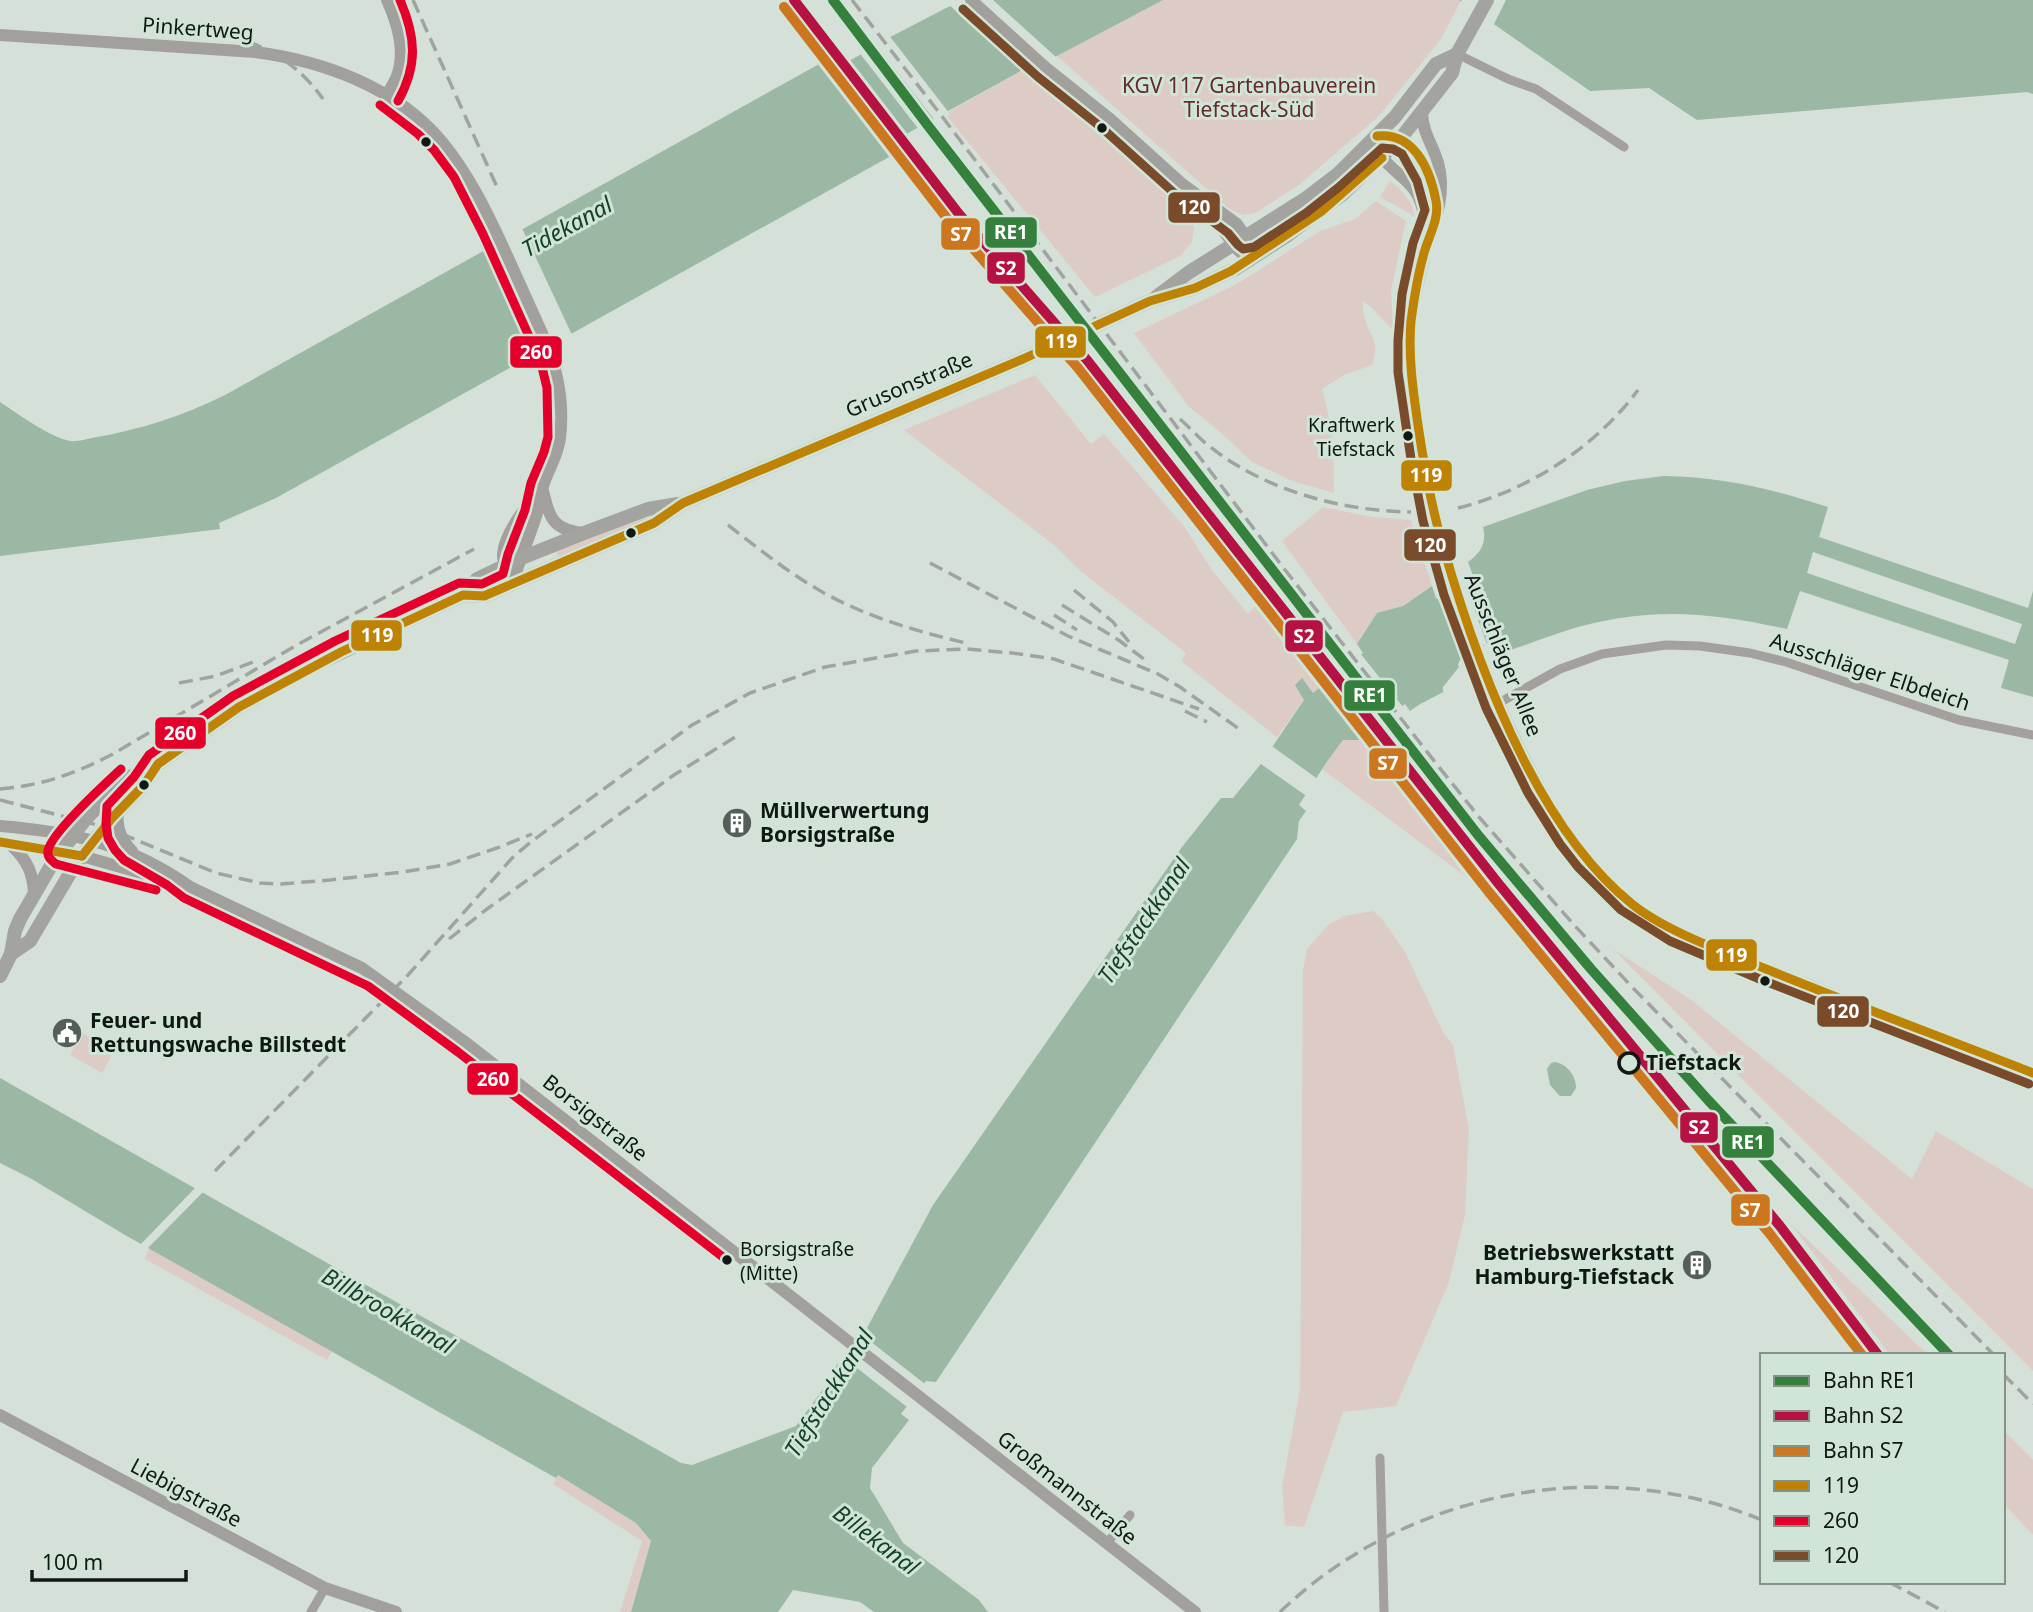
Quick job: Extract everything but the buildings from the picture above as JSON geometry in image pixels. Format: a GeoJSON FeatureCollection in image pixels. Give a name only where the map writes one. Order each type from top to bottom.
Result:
{"type":"FeatureCollection","features":[{"type":"Feature","properties":{"kind":"main road","name":"Grusonstraße"},"geometry":{"type":"LineString","coordinates":[[463,595],[484,596],[654,523],[683,503],[1023,359],[1150,301],[1195,288],[1250,260],[1322,211],[1401,138],[1451,73],[1457,54],[1487,0]]}},
{"type":"Feature","properties":{"kind":"main road","name":"Grusonstraße"},"geometry":{"type":"LineString","coordinates":[[1150,301],[1188,272],[1247,237],[1332,178],[1398,113],[1436,64],[1457,54]]}},
{"type":"Feature","properties":{"kind":"main road","name":"Grusonstraße"},"geometry":{"type":"LineString","coordinates":[[11,954],[15,931],[34,893],[60,852],[103,801],[132,775],[158,764],[239,707],[341,652],[463,595],[477,579],[519,559],[648,509],[683,503]]}},
{"type":"Feature","properties":{"kind":"main road","name":"Grusonstraße"},"geometry":{"type":"LineString","coordinates":[[11,954],[30,940],[82,856],[144,785],[158,764]]}},
{"type":"Feature","properties":{"kind":"main road"},"geometry":{"type":"LineString","coordinates":[[0,976],[11,954]]}},
{"type":"Feature","properties":{"kind":"street"},"geometry":{"type":"LineString","coordinates":[[387,0],[397,31],[400,53],[397,76],[387,95]]}},
{"type":"Feature","properties":{"kind":"street"},"geometry":{"type":"LineString","coordinates":[[971,0],[1181,183],[1237,224],[1247,237],[1250,260]]}},
{"type":"Feature","properties":{"kind":"street","name":"Pinkertweg"},"geometry":{"type":"LineString","coordinates":[[3,35],[278,55],[327,69],[387,95],[426,125],[443,142],[464,171],[495,229],[553,359],[560,399],[560,439],[556,456],[542,487]]}},
{"type":"Feature","properties":{"kind":"street"},"geometry":{"type":"LineString","coordinates":[[1457,54],[1508,79],[1536,89],[1624,147]]}},
{"type":"Feature","properties":{"kind":"street","name":"Ausschläger Allee"},"geometry":{"type":"LineString","coordinates":[[1422,112],[1423,125],[1440,171],[1442,185],[1438,210],[1425,246]]}},
{"type":"Feature","properties":{"kind":"street"},"geometry":{"type":"LineString","coordinates":[[1382,158],[1377,148],[1377,136],[1401,138],[1412,147],[1422,163],[1438,210]]}},
{"type":"Feature","properties":{"kind":"street","name":"Ausschläger Allee"},"geometry":{"type":"LineString","coordinates":[[1382,158],[1417,193],[1426,226],[1425,246],[1412,312],[1410,370],[1431,500],[1455,591],[1497,704],[1539,788],[1570,837],[1605,878],[1637,908],[1687,935],[1766,969],[2033,1073]]}},
{"type":"Feature","properties":{"kind":"street"},"geometry":{"type":"LineString","coordinates":[[1181,183],[1221,228],[1233,246],[1250,260]]}},
{"type":"Feature","properties":{"kind":"street"},"geometry":{"type":"LineString","coordinates":[[542,487],[548,511],[554,522],[567,530],[584,533]]}},
{"type":"Feature","properties":{"kind":"street"},"geometry":{"type":"LineString","coordinates":[[513,583],[519,559],[537,514],[542,487]]}},
{"type":"Feature","properties":{"kind":"street"},"geometry":{"type":"LineString","coordinates":[[513,583],[503,555],[507,540],[525,508],[542,487]]}},
{"type":"Feature","properties":{"kind":"street","name":"Ausschläger Elbdeich"},"geometry":{"type":"LineString","coordinates":[[1497,704],[1560,669],[1602,654],[1666,645],[1700,646],[1750,653],[1786,662],[1959,720],[2033,735]]}},
{"type":"Feature","properties":{"kind":"street"},"geometry":{"type":"LineString","coordinates":[[118,812],[121,836],[138,857]]}},
{"type":"Feature","properties":{"kind":"street","name":"Borsigstraße"},"geometry":{"type":"LineString","coordinates":[[0,826],[73,834],[94,840],[169,872],[190,887]]}},
{"type":"Feature","properties":{"kind":"street"},"geometry":{"type":"LineString","coordinates":[[6,844],[28,865],[33,878],[34,893]]}},
{"type":"Feature","properties":{"kind":"street","name":"Borsigstraße"},"geometry":{"type":"LineString","coordinates":[[6,844],[82,856],[190,887],[374,975],[728,1245],[916,1395]]}},
{"type":"Feature","properties":{"kind":"street","name":"Großmannstraße"},"geometry":{"type":"LineString","coordinates":[[916,1395],[1195,1612]]}},
{"type":"Feature","properties":{"kind":"street","name":"Liebigstraße"},"geometry":{"type":"LineString","coordinates":[[0,1415],[325,1588],[396,1612]]}},
{"type":"Feature","properties":{"kind":"street"},"geometry":{"type":"LineString","coordinates":[[1380,1458],[1384,1612]]}},
{"type":"Feature","properties":{"kind":"street"},"geometry":{"type":"LineString","coordinates":[[1107,1544],[1130,1515]]}},
{"type":"Feature","properties":{"kind":"street"},"geometry":{"type":"LineString","coordinates":[[311,1612],[325,1588]]}},
{"type":"Feature","properties":{"kind":"green space","name":"KGV 117 Gartenbauverein Tiefstack-Süd"},"geometry":{"type":"Polygon","coordinates":[[[1163,0],[1461,1],[1441,39],[1379,116],[1299,185],[1255,213],[1243,215],[1231,210],[1218,199],[1057,56],[1163,0]]]}},
{"type":"Feature","properties":{"kind":"green space","name":"KGV 117 Gartenbauverein Tiefstack-Süd"},"geometry":{"type":"Polygon","coordinates":[[[1026,68],[1155,181],[1183,211],[1194,227],[1192,242],[1180,256],[1095,297],[945,114],[1026,68]]]}},
{"type":"Feature","properties":{"kind":"green space"},"geometry":{"type":"Polygon","coordinates":[[[1411,154],[1424,184],[1429,216],[1418,188],[1402,163],[1411,154]]]}},
{"type":"Feature","properties":{"kind":"green space"},"geometry":{"type":"Polygon","coordinates":[[[1367,158],[1369,162],[1345,183],[1267,242],[1263,234],[1331,188],[1367,158]]]}},
{"type":"Feature","properties":{"kind":"green space"},"geometry":{"type":"Polygon","coordinates":[[[1390,181],[1406,196],[1414,216],[1380,197],[1390,181]]]}},
{"type":"Feature","properties":{"kind":"green space"},"geometry":{"type":"Polygon","coordinates":[[[1376,201],[1406,221],[1391,291],[1393,330],[1363,301],[1364,317],[1375,345],[1372,365],[1344,375],[1322,389],[1332,441],[1334,493],[1292,481],[1252,462],[1189,407],[1134,333],[1237,284],[1320,231],[1355,219],[1376,201]]]}},
{"type":"Feature","properties":{"kind":"green space"},"geometry":{"type":"Polygon","coordinates":[[[1035,375],[1091,444],[1104,434],[1183,525],[1212,570],[1248,614],[1255,606],[1294,642],[1326,683],[1304,700],[1277,737],[1181,661],[1186,653],[1079,570],[1054,545],[904,430],[1035,375]]]}},
{"type":"Feature","properties":{"kind":"green space"},"geometry":{"type":"Polygon","coordinates":[[[1323,507],[1372,517],[1411,520],[1432,586],[1403,606],[1377,613],[1357,644],[1282,541],[1323,507]]]}},
{"type":"Feature","properties":{"kind":"green space"},"geometry":{"type":"Polygon","coordinates":[[[646,517],[559,557],[555,550],[646,517]]]}},
{"type":"Feature","properties":{"kind":"green space"},"geometry":{"type":"Polygon","coordinates":[[[1343,740],[1368,740],[1465,876],[1322,769],[1343,740]]]}},
{"type":"Feature","properties":{"kind":"green space"},"geometry":{"type":"Polygon","coordinates":[[[1373,911],[1382,919],[1405,952],[1443,1032],[1453,1045],[1469,1129],[1465,1215],[1449,1282],[1396,1406],[1343,1412],[1304,1527],[1285,1525],[1282,1487],[1300,1390],[1303,970],[1307,949],[1328,925],[1344,916],[1373,911]]]}},
{"type":"Feature","properties":{"kind":"green space"},"geometry":{"type":"Polygon","coordinates":[[[1613,949],[1690,999],[1912,1179],[1936,1131],[2033,1189],[2033,1371],[1613,949]]]}},
{"type":"Feature","properties":{"kind":"green space"},"geometry":{"type":"Polygon","coordinates":[[[82,1033],[114,1051],[102,1073],[70,1055],[82,1033]]]}},
{"type":"Feature","properties":{"kind":"green space"},"geometry":{"type":"Polygon","coordinates":[[[1790,1223],[1926,1353],[1888,1353],[1790,1223]]]}},
{"type":"Feature","properties":{"kind":"green space"},"geometry":{"type":"Polygon","coordinates":[[[149,1248],[332,1352],[327,1360],[145,1259],[149,1248]]]}},
{"type":"Feature","properties":{"kind":"green space"},"geometry":{"type":"Polygon","coordinates":[[[2005,1432],[2033,1460],[2033,1535],[2005,1505],[2005,1432]]]}},
{"type":"Feature","properties":{"kind":"green space"},"geometry":{"type":"Polygon","coordinates":[[[558,1475],[636,1523],[651,1541],[631,1612],[620,1612],[642,1541],[553,1484],[558,1475]]]}},
{"type":"Feature","properties":{"kind":"water","name":"Tidekanal"},"geometry":{"type":"Polygon","coordinates":[[[955,0],[1163,0],[1057,56],[1026,68],[892,142],[889,157],[276,498],[219,523],[220,529],[0,556],[0,402],[45,431],[73,441],[109,435],[177,416],[225,395],[821,63],[827,74],[950,6],[955,0]]]}},
{"type":"Feature","properties":{"kind":"water"},"geometry":{"type":"Polygon","coordinates":[[[1459,0],[2033,0],[2033,94],[2027,92],[1697,120],[1649,88],[1590,91],[1459,0]]]}},
{"type":"Feature","properties":{"kind":"water"},"geometry":{"type":"Polygon","coordinates":[[[1664,476],[1686,477],[1747,485],[1787,495],[1828,507],[1819,537],[2028,608],[2033,591],[2033,697],[2001,688],[2009,660],[1800,591],[1787,629],[1714,616],[1667,614],[1594,623],[1501,653],[1497,645],[1490,641],[1465,654],[1458,664],[1459,667],[1443,687],[1443,692],[1410,711],[1405,704],[1366,735],[1368,740],[1343,740],[1299,805],[1306,811],[1299,821],[1297,839],[936,1382],[926,1381],[901,1414],[909,1420],[872,1468],[870,1488],[903,1543],[979,1600],[988,1612],[874,1612],[860,1602],[793,1590],[778,1612],[631,1612],[651,1541],[636,1523],[558,1475],[556,1478],[0,1163],[0,1078],[681,1463],[692,1465],[796,1426],[831,1378],[837,1364],[844,1369],[871,1332],[867,1328],[933,1205],[1182,847],[1221,798],[1233,798],[1260,765],[1304,700],[1295,685],[1302,678],[1313,693],[1363,653],[1357,644],[1377,613],[1403,606],[1432,586],[1436,598],[1443,602],[1447,600],[1445,594],[1471,588],[1475,581],[1468,562],[1482,547],[1483,527],[1587,490],[1664,476]],[[1813,552],[1807,573],[2015,644],[2022,624],[1813,552]]]}},
{"type":"Feature","properties":{"kind":"water"},"geometry":{"type":"Polygon","coordinates":[[[1555,1062],[1563,1065],[1573,1075],[1576,1088],[1571,1096],[1560,1096],[1550,1085],[1547,1069],[1555,1062]]]}},
{"type":"Feature","properties":{"kind":"pier"},"geometry":{"type":"Polygon","coordinates":[[[951,0],[993,0],[1057,58],[1025,73],[948,4],[951,0]]]}},
{"type":"Feature","properties":{"kind":"pier"},"geometry":{"type":"Polygon","coordinates":[[[1462,0],[1506,0],[1492,28],[1459,4],[1462,0]]]}},
{"type":"Feature","properties":{"kind":"pier"},"geometry":{"type":"Polygon","coordinates":[[[888,34],[950,114],[937,123],[874,42],[888,34]]]}},
{"type":"Feature","properties":{"kind":"pier"},"geometry":{"type":"Polygon","coordinates":[[[872,43],[935,124],[920,131],[858,51],[872,43]]]}},
{"type":"Feature","properties":{"kind":"pier"},"geometry":{"type":"Polygon","coordinates":[[[846,58],[907,138],[895,145],[894,149],[831,67],[846,58]]]}},
{"type":"Feature","properties":{"kind":"pier"},"geometry":{"type":"Polygon","coordinates":[[[521,226],[573,337],[536,357],[485,246],[521,226]]]}},
{"type":"Feature","properties":{"kind":"pier"},"geometry":{"type":"Polygon","coordinates":[[[1466,587],[1487,644],[1466,652],[1445,594],[1466,587]]]}},
{"type":"Feature","properties":{"kind":"pier"},"geometry":{"type":"Polygon","coordinates":[[[1360,653],[1403,707],[1368,735],[1324,681],[1360,653]]]}},
{"type":"Feature","properties":{"kind":"pier"},"geometry":{"type":"Polygon","coordinates":[[[1269,744],[1319,780],[1308,797],[1258,762],[1269,744]]]}},
{"type":"Feature","properties":{"kind":"pier"},"geometry":{"type":"Polygon","coordinates":[[[197,1186],[204,1191],[146,1250],[139,1246],[197,1186]]]}},
{"type":"Feature","properties":{"kind":"pier"},"geometry":{"type":"Polygon","coordinates":[[[866,1338],[925,1384],[907,1407],[848,1361],[866,1338]]]}},
{"type":"Feature","properties":{"kind":"railway"},"geometry":{"type":"LineString","coordinates":[[413,0],[497,187]]}},
{"type":"Feature","properties":{"kind":"railway"},"geometry":{"type":"LineString","coordinates":[[852,0],[1282,566],[1479,817],[1634,989],[1992,1353]]}},
{"type":"Feature","properties":{"kind":"railway"},"geometry":{"type":"LineString","coordinates":[[208,30],[273,53],[299,72],[323,99]]}},
{"type":"Feature","properties":{"kind":"railway"},"geometry":{"type":"LineString","coordinates":[[1458,508],[1509,491],[1558,464],[1601,431],[1638,390]]}},
{"type":"Feature","properties":{"kind":"railway"},"geometry":{"type":"LineString","coordinates":[[1180,419],[1225,458],[1274,484],[1328,502],[1384,511],[1411,512]]}},
{"type":"Feature","properties":{"kind":"railway"},"geometry":{"type":"LineString","coordinates":[[728,525],[799,578],[841,602],[895,623],[970,644]]}},
{"type":"Feature","properties":{"kind":"railway"},"geometry":{"type":"LineString","coordinates":[[0,789],[58,778],[113,754],[295,646],[474,549]]}},
{"type":"Feature","properties":{"kind":"railway"},"geometry":{"type":"LineString","coordinates":[[930,563],[1068,636],[1158,674],[1242,731]]}},
{"type":"Feature","properties":{"kind":"railway"},"geometry":{"type":"LineString","coordinates":[[1074,590],[1113,622],[1129,642]]}},
{"type":"Feature","properties":{"kind":"railway"},"geometry":{"type":"LineString","coordinates":[[1062,605],[1120,641],[1149,663]]}},
{"type":"Feature","properties":{"kind":"railway"},"geometry":{"type":"LineString","coordinates":[[1054,615],[1077,630]]}},
{"type":"Feature","properties":{"kind":"railway"},"geometry":{"type":"LineString","coordinates":[[215,1171],[408,975],[514,856],[692,725],[750,693],[825,667],[916,651],[967,649],[1054,659],[1199,709]]}},
{"type":"Feature","properties":{"kind":"railway"},"geometry":{"type":"LineString","coordinates":[[179,683],[216,676],[253,662]]}},
{"type":"Feature","properties":{"kind":"railway"},"geometry":{"type":"LineString","coordinates":[[1185,711],[1207,722]]}},
{"type":"Feature","properties":{"kind":"railway"},"geometry":{"type":"LineString","coordinates":[[449,939],[674,775],[740,734]]}},
{"type":"Feature","properties":{"kind":"railway"},"geometry":{"type":"LineString","coordinates":[[0,800],[105,827],[216,873],[260,883],[330,880],[450,864],[532,834]]}},
{"type":"Feature","properties":{"kind":"railway"},"geometry":{"type":"LineString","coordinates":[[2005,1376],[2033,1404]]}},
{"type":"Feature","properties":{"kind":"railway"},"geometry":{"type":"LineString","coordinates":[[1280,1612],[1330,1571],[1386,1537],[1445,1512],[1508,1496],[1572,1488],[1636,1489],[1700,1500],[1760,1519]]}},
{"type":"Feature","properties":{"kind":"railway"},"geometry":{"type":"LineString","coordinates":[[1893,1584],[1945,1612]]}},
{"type":"Feature","properties":{"kind":"rail line","name":"S2"},"geometry":{"type":"LineString","coordinates":[[794,0],[959,214],[1087,360],[1498,883],[1780,1226],[1876,1353]]}},
{"type":"Feature","properties":{"kind":"rail line","name":"RE1"},"geometry":{"type":"LineString","coordinates":[[833,0],[1478,835],[1591,969],[1708,1100],[1947,1353]]}},
{"type":"Feature","properties":{"kind":"rail line","name":"S7"},"geometry":{"type":"LineString","coordinates":[[784,7],[949,221],[1078,368],[1488,891],[1770,1234],[1860,1353]]}},
{"type":"Feature","properties":{"kind":"transit line","name":"260"},"geometry":{"type":"LineString","coordinates":[[398,101],[412,63],[412,39],[400,0]]}},
{"type":"Feature","properties":{"kind":"transit line","name":"120"},"geometry":{"type":"LineString","coordinates":[[963,9],[1038,77],[1102,128],[1173,192],[1228,233],[1243,249],[1254,247],[1306,213],[1382,148],[1393,149],[1402,154],[1417,181],[1425,210],[1413,243],[1402,294],[1398,341],[1398,372],[1423,521],[1444,595],[1486,708],[1528,793],[1560,844],[1578,867],[1621,910],[1670,941],[1762,980],[2029,1084]]}},
{"type":"Feature","properties":{"kind":"transit line","name":"260"},"geometry":{"type":"LineString","coordinates":[[380,105],[418,134],[454,177],[483,234],[541,363],[547,388],[548,437],[503,574],[482,584],[459,583],[335,641],[233,696],[149,755],[134,777],[107,806],[108,838],[124,860],[184,898],[368,986],[458,1052],[728,1261]]}},
{"type":"Feature","properties":{"kind":"transit line","name":"119"},"geometry":{"type":"LineString","coordinates":[[1377,136],[1390,136],[1410,146],[1424,165],[1436,201],[1435,222],[1416,289],[1410,347],[1420,440],[1439,531],[1473,639],[1513,739],[1538,787],[1566,831],[1597,871],[1632,904],[1661,923],[1799,982],[2033,1073]]}},
{"type":"Feature","properties":{"kind":"transit line","name":"119"},"geometry":{"type":"LineString","coordinates":[[82,856],[112,818],[144,785],[158,764],[239,707],[341,652],[463,595],[484,596],[654,523],[683,503],[1023,359],[1150,301],[1195,288],[1231,271],[1322,211],[1382,158]]}},
{"type":"Feature","properties":{"kind":"transit line","name":"260"},"geometry":{"type":"LineString","coordinates":[[121,769],[68,821],[51,843],[48,855],[56,864],[156,890]]}},
{"type":"Feature","properties":{"kind":"transit line","name":"119"},"geometry":{"type":"LineString","coordinates":[[0,842],[82,856]]}},
{"type":"Feature","properties":{"kind":"place","name":"Kraftwerk Tiefstack"},"geometry":{"type":"Point","coordinates":[1408,436]}},
{"type":"Feature","properties":{"kind":"place","name":"Müllverwertung Borsigstraße"},"geometry":{"type":"Point","coordinates":[737,823]}},
{"type":"Feature","properties":{"kind":"place","name":"Feuer- und Rettungswache Billstedt"},"geometry":{"type":"Point","coordinates":[67,1033]}},
{"type":"Feature","properties":{"kind":"place","name":"Tiefstack"},"geometry":{"type":"Point","coordinates":[1629,1063]}},
{"type":"Feature","properties":{"kind":"place","name":"Borsigstraße (Mitte)"},"geometry":{"type":"Point","coordinates":[727,1260]}},
{"type":"Feature","properties":{"kind":"place","name":"Betriebswerkstatt Hamburg-Tiefstack"},"geometry":{"type":"Point","coordinates":[1697,1265]}},
{"type":"Feature","properties":{"kind":"water label","name":"Tiefstackkanal"},"geometry":{"type":"Point","coordinates":[1144,921]}},
{"type":"Feature","properties":{"kind":"water label","name":"Billbrookkanal"},"geometry":{"type":"Point","coordinates":[388,1311]}},
{"type":"Feature","properties":{"kind":"water label","name":"Tiefstackkanal"},"geometry":{"type":"Point","coordinates":[829,1393]}},
{"type":"Feature","properties":{"kind":"water label","name":"Billekanal"},"geometry":{"type":"Point","coordinates":[876,1540]}}]}
